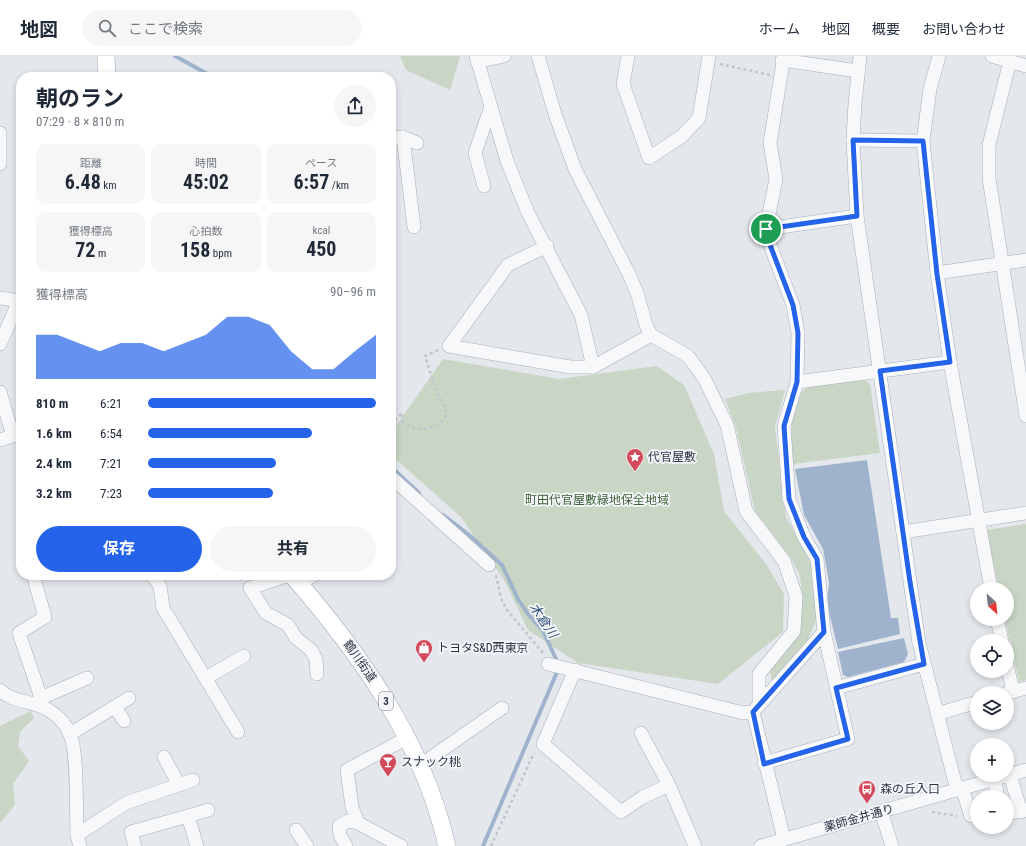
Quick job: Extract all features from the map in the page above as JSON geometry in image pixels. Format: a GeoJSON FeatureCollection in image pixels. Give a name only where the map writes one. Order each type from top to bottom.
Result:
{"type":"FeatureCollection","features":[{"type":"Feature","properties":{"kind":"main road"},"geometry":{"type":"LineString","coordinates":[[106,56],[107,72]]}},
{"type":"Feature","properties":{"kind":"main road","name":"鶴川街道"},"geometry":{"type":"LineString","coordinates":[[295,580],[332,622],[371,675],[407,738],[434,802],[447,846]]}},
{"type":"Feature","properties":{"kind":"street"},"geometry":{"type":"LineString","coordinates":[[504,56],[476,59],[490,109],[507,161],[528,213],[547,246],[581,315],[594,367]]}},
{"type":"Feature","properties":{"kind":"street"},"geometry":{"type":"LineString","coordinates":[[538,56],[555,114],[575,169],[630,276],[651,335],[688,356],[704,378],[727,425],[746,511],[784,561],[796,596],[794,631],[759,674],[756,707],[764,764],[784,839]]}},
{"type":"Feature","properties":{"kind":"street"},"geometry":{"type":"LineString","coordinates":[[628,56],[623,84],[649,158],[682,136],[699,118],[709,59]]}},
{"type":"Feature","properties":{"kind":"street"},"geometry":{"type":"LineString","coordinates":[[860,56],[853,140],[857,216],[919,642],[937,714],[960,789],[970,814]]}},
{"type":"Feature","properties":{"kind":"street"},"geometry":{"type":"LineString","coordinates":[[939,56],[930,89],[923,141],[937,274],[950,362],[990,582]]}},
{"type":"Feature","properties":{"kind":"street"},"geometry":{"type":"LineString","coordinates":[[992,56],[1026,66]]}},
{"type":"Feature","properties":{"kind":"street"},"geometry":{"type":"LineString","coordinates":[[764,764],[848,739],[824,632],[817,559],[804,537],[789,499],[784,426],[797,382],[797,326],[793,305],[767,237],[766,229],[776,179],[770,143],[783,58],[858,71]]}},
{"type":"Feature","properties":{"kind":"street"},"geometry":{"type":"LineString","coordinates":[[1010,61],[989,144],[989,178],[1026,416]]}},
{"type":"Feature","properties":{"kind":"street"},"geometry":{"type":"LineString","coordinates":[[484,186],[475,154],[490,109]]}},
{"type":"Feature","properties":{"kind":"street"},"geometry":{"type":"LineString","coordinates":[[0,133],[0,164]]}},
{"type":"Feature","properties":{"kind":"street"},"geometry":{"type":"LineString","coordinates":[[414,227],[407,215],[397,138],[417,143]]}},
{"type":"Feature","properties":{"kind":"street"},"geometry":{"type":"LineString","coordinates":[[853,140],[923,141]]}},
{"type":"Feature","properties":{"kind":"street"},"geometry":{"type":"LineString","coordinates":[[766,229],[857,216]]}},
{"type":"Feature","properties":{"kind":"street"},"geometry":{"type":"LineString","coordinates":[[547,246],[508,265],[449,346],[570,367],[594,367],[651,335]]}},
{"type":"Feature","properties":{"kind":"street"},"geometry":{"type":"LineString","coordinates":[[937,274],[1026,260]]}},
{"type":"Feature","properties":{"kind":"street"},"geometry":{"type":"LineString","coordinates":[[0,298],[16,300]]}},
{"type":"Feature","properties":{"kind":"street"},"geometry":{"type":"LineString","coordinates":[[0,344],[16,310]]}},
{"type":"Feature","properties":{"kind":"street"},"geometry":{"type":"LineString","coordinates":[[797,382],[950,362]]}},
{"type":"Feature","properties":{"kind":"street"},"geometry":{"type":"LineString","coordinates":[[0,392],[14,436],[0,440]]}},
{"type":"Feature","properties":{"kind":"street"},"geometry":{"type":"LineString","coordinates":[[396,481],[489,565]]}},
{"type":"Feature","properties":{"kind":"street"},"geometry":{"type":"LineString","coordinates":[[903,532],[1026,513]]}},
{"type":"Feature","properties":{"kind":"street"},"geometry":{"type":"LineString","coordinates":[[34,580],[45,617],[19,633],[40,701],[59,717],[70,734],[74,752],[78,841]]}},
{"type":"Feature","properties":{"kind":"street"},"geometry":{"type":"LineString","coordinates":[[156,580],[160,586],[163,608],[238,732]]}},
{"type":"Feature","properties":{"kind":"street"},"geometry":{"type":"LineString","coordinates":[[284,580],[250,588],[266,613],[288,625],[296,638],[311,650],[316,659],[317,674]]}},
{"type":"Feature","properties":{"kind":"street"},"geometry":{"type":"LineString","coordinates":[[548,664],[744,713],[756,707],[824,632]]}},
{"type":"Feature","properties":{"kind":"street"},"geometry":{"type":"LineString","coordinates":[[206,678],[244,656]]}},
{"type":"Feature","properties":{"kind":"street"},"geometry":{"type":"LineString","coordinates":[[836,688],[924,664]]}},
{"type":"Feature","properties":{"kind":"street"},"geometry":{"type":"LineString","coordinates":[[572,670],[543,744],[621,812],[643,797],[669,785]]}},
{"type":"Feature","properties":{"kind":"street"},"geometry":{"type":"LineString","coordinates":[[0,690],[5,695],[20,701],[40,701],[87,678]]}},
{"type":"Feature","properties":{"kind":"street"},"geometry":{"type":"LineString","coordinates":[[1014,691],[1026,688]]}},
{"type":"Feature","properties":{"kind":"street"},"geometry":{"type":"LineString","coordinates":[[70,734],[129,698]]}},
{"type":"Feature","properties":{"kind":"street"},"geometry":{"type":"LineString","coordinates":[[937,714],[970,704]]}},
{"type":"Feature","properties":{"kind":"street"},"geometry":{"type":"LineString","coordinates":[[115,707],[124,721]]}},
{"type":"Feature","properties":{"kind":"street"},"geometry":{"type":"LineString","coordinates":[[419,766],[502,708]]}},
{"type":"Feature","properties":{"kind":"street"},"geometry":{"type":"LineString","coordinates":[[641,733],[669,785],[695,846]]}},
{"type":"Feature","properties":{"kind":"street"},"geometry":{"type":"LineString","coordinates":[[358,823],[352,807],[347,770],[407,738]]}},
{"type":"Feature","properties":{"kind":"street"},"geometry":{"type":"LineString","coordinates":[[164,757],[179,785]]}},
{"type":"Feature","properties":{"kind":"street","name":"薬師金井通り"},"geometry":{"type":"LineString","coordinates":[[1014,774],[1026,770]]}},
{"type":"Feature","properties":{"kind":"street"},"geometry":{"type":"LineString","coordinates":[[78,841],[126,803],[193,780]]}},
{"type":"Feature","properties":{"kind":"street","name":"薬師金井通り"},"geometry":{"type":"LineString","coordinates":[[760,846],[984,782]]}},
{"type":"Feature","properties":{"kind":"street"},"geometry":{"type":"LineString","coordinates":[[1013,782],[1024,811],[1014,813]]}},
{"type":"Feature","properties":{"kind":"street"},"geometry":{"type":"LineString","coordinates":[[135,846],[131,832],[208,810]]}},
{"type":"Feature","properties":{"kind":"street"},"geometry":{"type":"LineString","coordinates":[[881,811],[892,846]]}},
{"type":"Feature","properties":{"kind":"street"},"geometry":{"type":"LineString","coordinates":[[188,816],[197,846]]}},
{"type":"Feature","properties":{"kind":"street"},"geometry":{"type":"LineString","coordinates":[[346,846],[340,835],[339,826],[348,821],[358,823],[401,846]]}},
{"type":"Feature","properties":{"kind":"street"},"geometry":{"type":"LineString","coordinates":[[296,830],[306,846]]}},
{"type":"Feature","properties":{"kind":"path"},"geometry":{"type":"LineString","coordinates":[[709,59],[780,77]]}},
{"type":"Feature","properties":{"kind":"path"},"geometry":{"type":"LineString","coordinates":[[396,420],[402,413],[403,422],[411,428],[424,430],[437,425],[445,419],[446,409],[436,390],[425,356],[449,346]]}},
{"type":"Feature","properties":{"kind":"path"},"geometry":{"type":"LineString","coordinates":[[489,565],[495,574],[501,598],[506,608],[543,651],[548,664]]}},
{"type":"Feature","properties":{"kind":"path"},"geometry":{"type":"LineString","coordinates":[[491,846],[538,744],[543,744]]}},
{"type":"Feature","properties":{"kind":"path"},"geometry":{"type":"LineString","coordinates":[[932,812],[970,816]]}},
{"type":"Feature","properties":{"kind":"green space"},"geometry":{"type":"Polygon","coordinates":[[[400,56],[459,56],[460,57],[450,90],[406,70],[400,56]]]}},
{"type":"Feature","properties":{"kind":"green space","name":"町田代官屋敷緑地保全地域"},"geometry":{"type":"Polygon","coordinates":[[[443,359],[559,379],[657,366],[684,385],[714,454],[724,511],[766,564],[784,594],[783,632],[718,684],[578,663],[528,630],[504,580],[461,517],[396,459],[396,426],[443,359]]]}},
{"type":"Feature","properties":{"kind":"green space"},"geometry":{"type":"Polygon","coordinates":[[[865,380],[870,384],[880,453],[793,464],[792,423],[796,402],[801,394],[807,388],[826,384],[865,380]]]}},
{"type":"Feature","properties":{"kind":"green space"},"geometry":{"type":"Polygon","coordinates":[[[785,390],[775,427],[786,517],[809,559],[815,580],[816,621],[806,644],[772,681],[770,672],[800,634],[802,596],[800,576],[791,558],[755,511],[736,428],[725,399],[748,393],[785,390]]]}},
{"type":"Feature","properties":{"kind":"green space"},"geometry":{"type":"Polygon","coordinates":[[[1026,524],[1026,680],[1019,682],[1014,660],[1014,634],[1008,634],[1007,626],[1014,626],[1014,582],[997,582],[986,530],[1026,524]]]}},
{"type":"Feature","properties":{"kind":"green space"},"geometry":{"type":"Polygon","coordinates":[[[31,711],[34,718],[20,732],[18,746],[29,761],[13,784],[15,805],[0,823],[0,726],[31,711]]]}},
{"type":"Feature","properties":{"kind":"water"},"geometry":{"type":"Polygon","coordinates":[[[867,460],[891,618],[898,618],[900,634],[838,649],[827,604],[829,582],[823,549],[804,515],[795,469],[867,460]]]}},
{"type":"Feature","properties":{"kind":"water"},"geometry":{"type":"Polygon","coordinates":[[[904,638],[908,654],[904,662],[848,677],[843,675],[838,652],[904,638]]]}},
{"type":"Feature","properties":{"kind":"waterway","name":"木倉川"},"geometry":{"type":"LineString","coordinates":[[175,56],[204,72]]}},
{"type":"Feature","properties":{"kind":"waterway","name":"木倉川"},"geometry":{"type":"LineString","coordinates":[[396,472],[419,493]]}},
{"type":"Feature","properties":{"kind":"waterway","name":"木倉川"},"geometry":{"type":"LineString","coordinates":[[443,515],[468,534],[502,565],[518,599],[528,614],[543,631],[556,659],[557,672],[483,846]]}},
{"type":"Feature","properties":{"kind":"place","name":"代官屋敷"},"geometry":{"type":"Point","coordinates":[635,472]}},
{"type":"Feature","properties":{"kind":"place","name":"トヨタS&D西東京"},"geometry":{"type":"Point","coordinates":[424,663]}},
{"type":"Feature","properties":{"kind":"place","name":"スナック桃"},"geometry":{"type":"Point","coordinates":[388,777]}},
{"type":"Feature","properties":{"kind":"place","name":"森の丘入口"},"geometry":{"type":"Point","coordinates":[867,804]}},
{"type":"Feature","properties":{"kind":"route"},"geometry":{"type":"LineString","coordinates":[[853,140],[923,141],[937,274],[950,362],[880,371],[919,642],[924,664],[836,688],[848,739],[764,764],[753,712],[759,703],[824,632],[817,559],[804,537],[789,499],[784,426],[797,382],[798,333],[793,305],[767,237],[766,229],[857,216],[853,140]]}}]}
